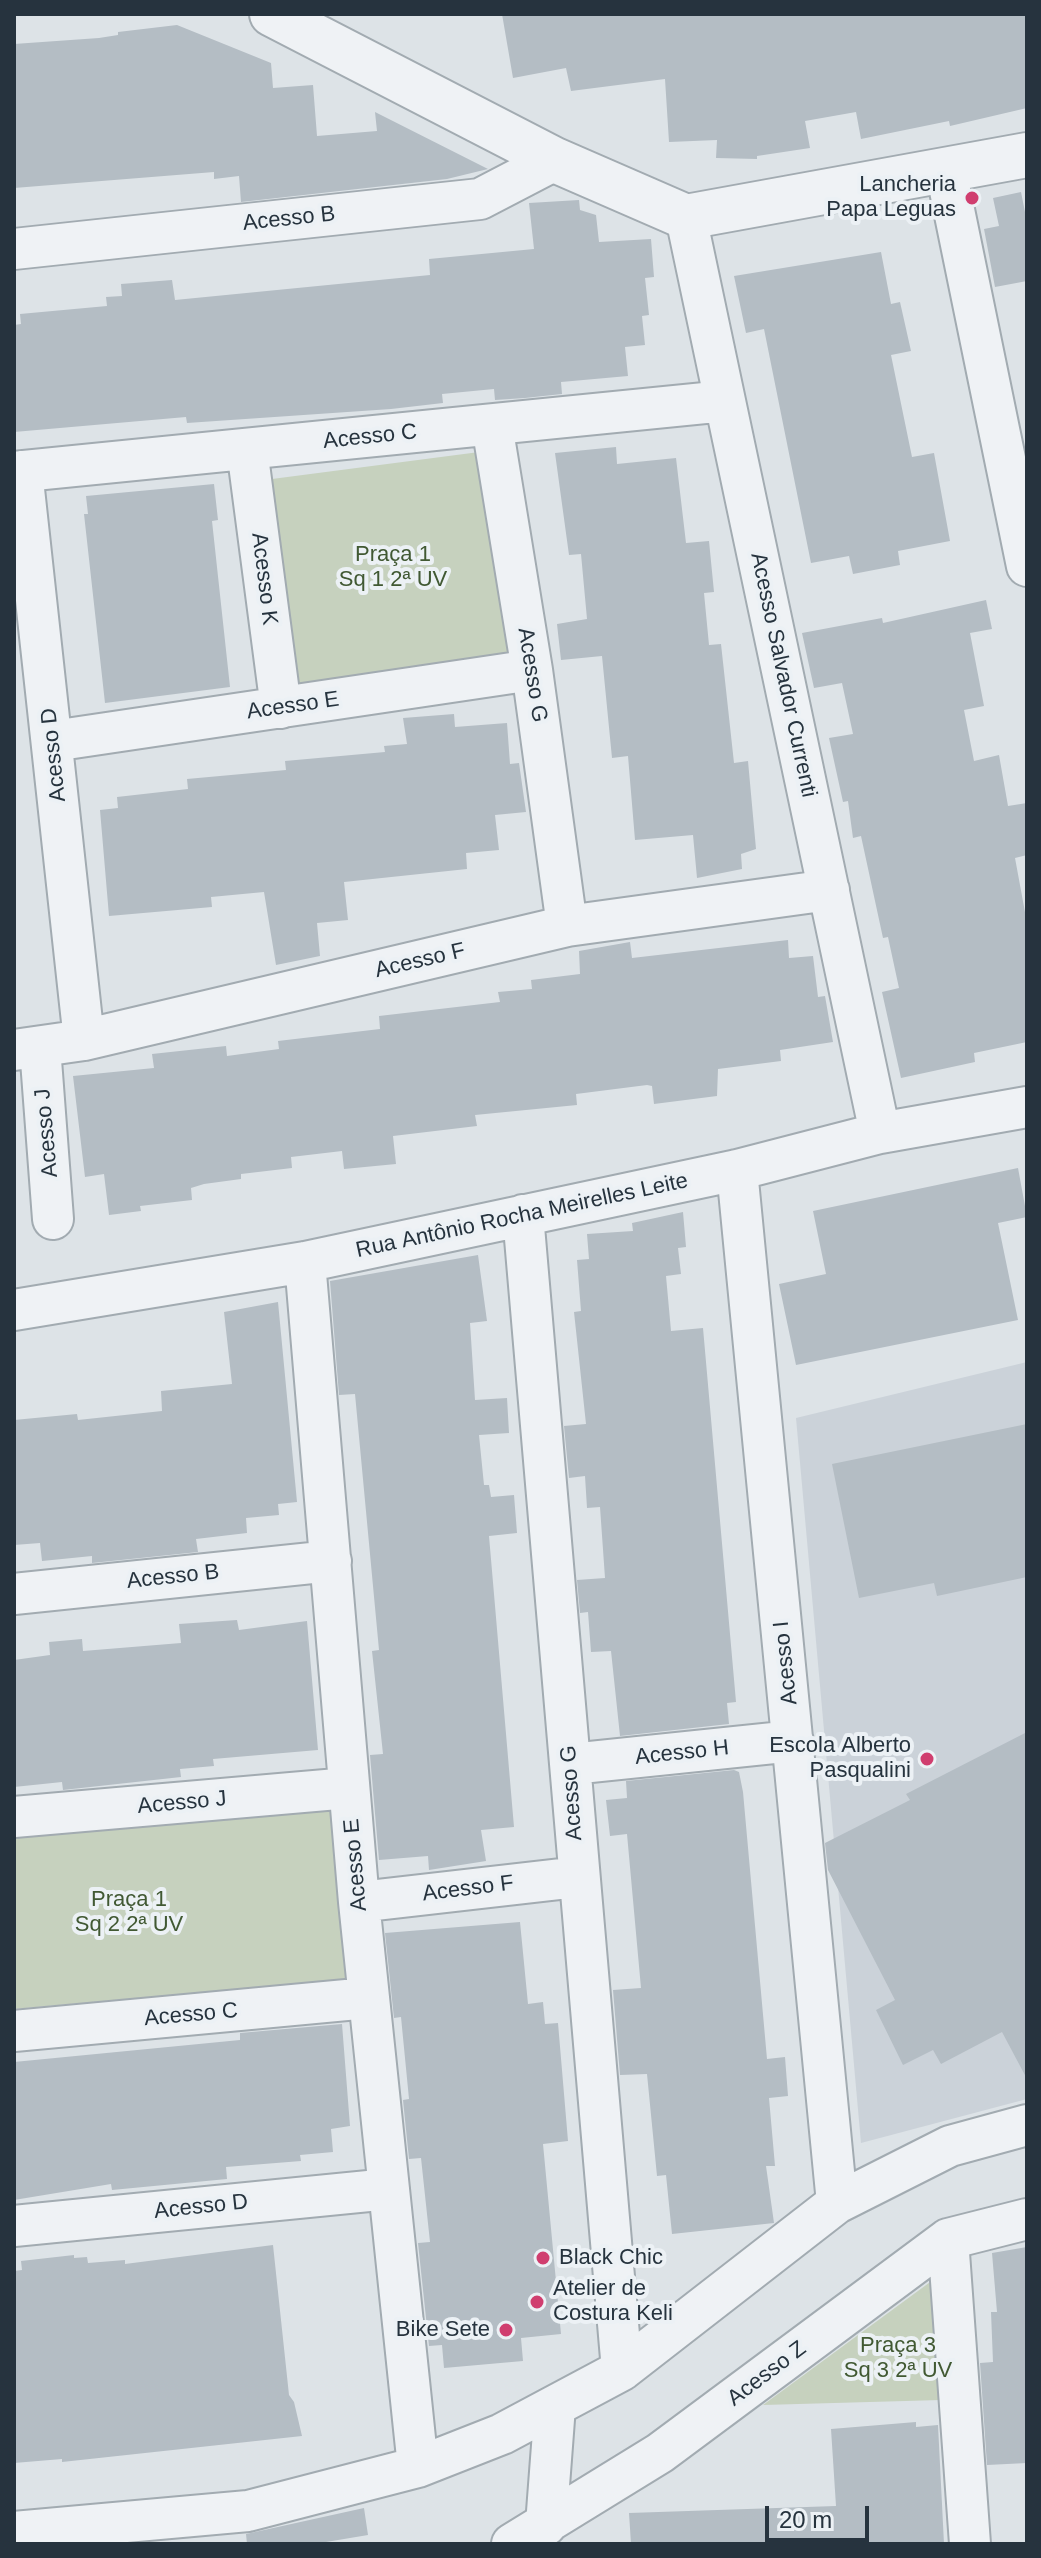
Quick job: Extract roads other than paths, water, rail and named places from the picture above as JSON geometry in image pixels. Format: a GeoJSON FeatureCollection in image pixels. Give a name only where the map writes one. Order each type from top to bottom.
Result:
{"type":"FeatureCollection","features":[{"type":"Feature","properties":{"kind":"street"},"geometry":{"type":"LineString","coordinates":[[272,14],[555,160],[686,217],[1027,155]]}},
{"type":"Feature","properties":{"kind":"street","name":"Acesso B"},"geometry":{"type":"LineString","coordinates":[[14,249],[480,199],[555,160]]}},
{"type":"Feature","properties":{"kind":"street"},"geometry":{"type":"LineString","coordinates":[[946,171],[1027,566]]}},
{"type":"Feature","properties":{"kind":"street","name":"Acesso Salvador Currenti"},"geometry":{"type":"LineString","coordinates":[[686,217],[880,1133]]}},
{"type":"Feature","properties":{"kind":"street","name":"Acesso C"},"geometry":{"type":"LineString","coordinates":[[18,472],[725,401]]}},
{"type":"Feature","properties":{"kind":"street","name":"Acesso G"},"geometry":{"type":"LineString","coordinates":[[492,425],[532,670],[567,926]]}},
{"type":"Feature","properties":{"kind":"street","name":"Acesso K"},"geometry":{"type":"LineString","coordinates":[[247,449],[281,708]]}},
{"type":"Feature","properties":{"kind":"street","name":"Acesso D"},"geometry":{"type":"LineString","coordinates":[[18,472],[53,741],[84,1040]]}},
{"type":"Feature","properties":{"kind":"street","name":"Acesso E"},"geometry":{"type":"LineString","coordinates":[[53,741],[532,670]]}},
{"type":"Feature","properties":{"kind":"street","name":"Acesso F"},"geometry":{"type":"LineString","coordinates":[[27,1049],[84,1040],[567,926],[829,890]]}},
{"type":"Feature","properties":{"kind":"street","name":"Acesso J"},"geometry":{"type":"LineString","coordinates":[[27,1049],[53,1219]]}},
{"type":"Feature","properties":{"kind":"street","name":"Rua Antônio Rocha Meirelles Leite"},"geometry":{"type":"LineString","coordinates":[[14,1310],[305,1262],[737,1170],[880,1133],[1027,1107]]}},
{"type":"Feature","properties":{"kind":"street","name":"Acesso I"},"geometry":{"type":"LineString","coordinates":[[737,1170],[837,2203]]}},
{"type":"Feature","properties":{"kind":"street","name":"Acesso G"},"geometry":{"type":"LineString","coordinates":[[523,1215],[622,2370]]}},
{"type":"Feature","properties":{"kind":"street","name":"Acesso E"},"geometry":{"type":"LineString","coordinates":[[305,1262],[368,1998],[418,2467]]}},
{"type":"Feature","properties":{"kind":"street","name":"Acesso B"},"geometry":{"type":"LineString","coordinates":[[14,1594],[331,1561]]}},
{"type":"Feature","properties":{"kind":"street","name":"Acesso H"},"geometry":{"type":"LineString","coordinates":[[571,1764],[793,1741]]}},
{"type":"Feature","properties":{"kind":"street","name":"Acesso J"},"geometry":{"type":"LineString","coordinates":[[14,1817],[349,1788]]}},
{"type":"Feature","properties":{"kind":"street","name":"Acesso F"},"geometry":{"type":"LineString","coordinates":[[359,1902],[578,1877]]}},
{"type":"Feature","properties":{"kind":"street","name":"Acesso C"},"geometry":{"type":"LineString","coordinates":[[14,2031],[368,1998]]}},
{"type":"Feature","properties":{"kind":"street"},"geometry":{"type":"LineString","coordinates":[[14,2532],[248,2511],[418,2467],[502,2434],[622,2370],[837,2203],[950,2146],[1027,2125]]}},
{"type":"Feature","properties":{"kind":"street","name":"Acesso D"},"geometry":{"type":"LineString","coordinates":[[14,2226],[389,2189]]}},
{"type":"Feature","properties":{"kind":"street","name":"Acesso Z"},"geometry":{"type":"LineString","coordinates":[[529,2534],[660,2453],[948,2239],[1027,2219]]}},
{"type":"Feature","properties":{"kind":"street"},"geometry":{"type":"LineString","coordinates":[[948,2239],[970,2544]]}},
{"type":"Feature","properties":{"kind":"street"},"geometry":{"type":"LineString","coordinates":[[529,2534],[555,2406]]}},
{"type":"Feature","properties":{"kind":"place","name":"Lancheria Papa Leguas"},"geometry":{"type":"Point","coordinates":[972,198]}},
{"type":"Feature","properties":{"kind":"place","name":"Escola Alberto Pasqualini"},"geometry":{"type":"Point","coordinates":[927,1759]}},
{"type":"Feature","properties":{"kind":"place","name":"Black Chic"},"geometry":{"type":"Point","coordinates":[543,2258]}},
{"type":"Feature","properties":{"kind":"place","name":"Atelier de Costura Keli"},"geometry":{"type":"Point","coordinates":[537,2302]}},
{"type":"Feature","properties":{"kind":"place","name":"Bike Sete"},"geometry":{"type":"Point","coordinates":[506,2330]}},
{"type":"Feature","properties":{"kind":"park label","name":"Praça 1 Sq 1 2ª UV"},"geometry":{"type":"Point","coordinates":[393,568]}},
{"type":"Feature","properties":{"kind":"park label","name":"Praça 1 Sq 2 2ª UV"},"geometry":{"type":"Point","coordinates":[129,1912]}},
{"type":"Feature","properties":{"kind":"park label","name":"Praça 3 Sq 3 2ª UV"},"geometry":{"type":"Point","coordinates":[898,2358]}}]}
